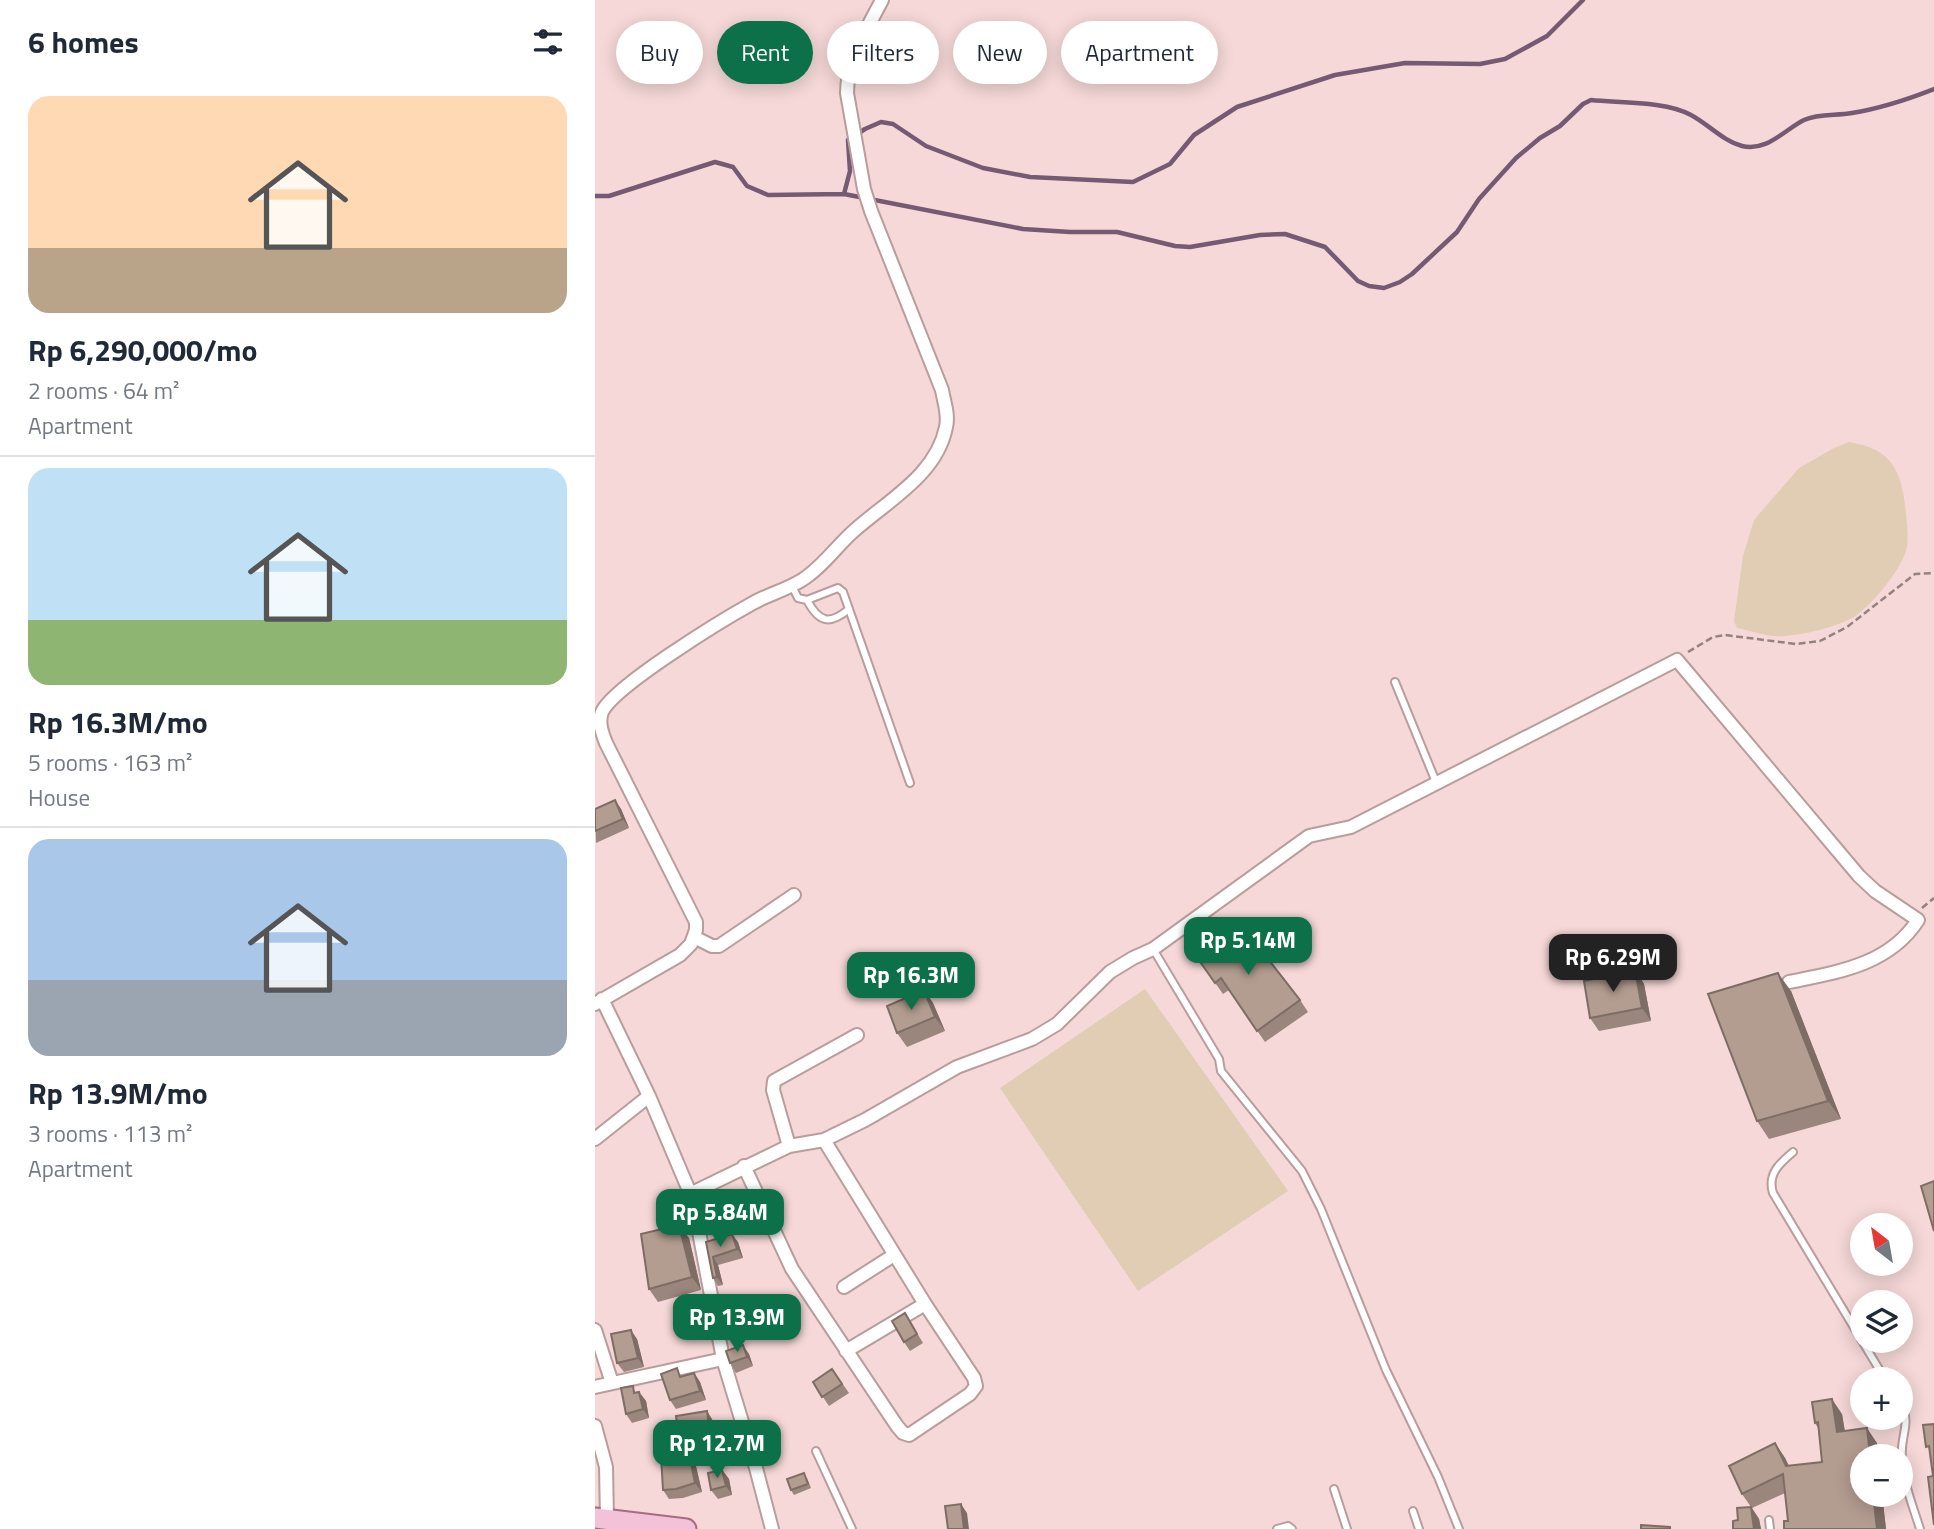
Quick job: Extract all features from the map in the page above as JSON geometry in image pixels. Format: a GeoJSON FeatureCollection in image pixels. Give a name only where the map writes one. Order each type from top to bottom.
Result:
{"type":"FeatureCollection","features":[{"type":"Feature","properties":{"kind":"main road"},"geometry":{"type":"LineString","coordinates":[[601,1518],[686,1529]]}},
{"type":"Feature","properties":{"kind":"street"},"geometry":{"type":"LineString","coordinates":[[772,1529],[723,1359],[691,1194],[649,1096],[599,1001],[680,955],[695,937],[696,922],[606,743],[601,730],[602,712],[610,701],[632,682],[697,637],[753,603],[792,586],[816,570],[852,532],[919,475],[931,460],[946,428],[942,390],[864,189],[848,93],[847,78],[860,43],[882,0]]}},
{"type":"Feature","properties":{"kind":"street"},"geometry":{"type":"LineString","coordinates":[[691,1194],[789,1146],[824,1140],[865,1120],[957,1067],[1032,1039],[1057,1024],[1110,972],[1153,949],[1309,836],[1351,827],[1677,660],[1859,876],[1875,891],[1918,920],[1902,942],[1876,959],[1844,971],[1789,982]]}},
{"type":"Feature","properties":{"kind":"street"},"geometry":{"type":"LineString","coordinates":[[695,937],[712,946],[719,946],[794,895]]}},
{"type":"Feature","properties":{"kind":"street"},"geometry":{"type":"LineString","coordinates":[[789,1146],[773,1090],[774,1082],[857,1035]]}},
{"type":"Feature","properties":{"kind":"street"},"geometry":{"type":"LineString","coordinates":[[595,1139],[649,1096]]}},
{"type":"Feature","properties":{"kind":"street"},"geometry":{"type":"LineString","coordinates":[[744,1166],[792,1269],[897,1426],[909,1435],[970,1394],[976,1386],[974,1378],[824,1140]]}},
{"type":"Feature","properties":{"kind":"street"},"geometry":{"type":"LineString","coordinates":[[844,1287],[894,1255]]}},
{"type":"Feature","properties":{"kind":"street"},"geometry":{"type":"LineString","coordinates":[[846,1351],[925,1304]]}},
{"type":"Feature","properties":{"kind":"street"},"geometry":{"type":"LineString","coordinates":[[595,1331],[613,1383]]}},
{"type":"Feature","properties":{"kind":"street"},"geometry":{"type":"LineString","coordinates":[[595,1387],[723,1359]]}},
{"type":"Feature","properties":{"kind":"street"},"geometry":{"type":"LineString","coordinates":[[595,1426],[606,1466],[601,1518]]}},
{"type":"Feature","properties":{"kind":"lane"},"geometry":{"type":"LineString","coordinates":[[792,586],[799,598],[807,600],[838,588],[843,592],[910,783]]}},
{"type":"Feature","properties":{"kind":"lane"},"geometry":{"type":"LineString","coordinates":[[807,600],[818,617],[827,620],[837,618],[849,609]]}},
{"type":"Feature","properties":{"kind":"lane"},"geometry":{"type":"LineString","coordinates":[[1395,682],[1436,782]]}},
{"type":"Feature","properties":{"kind":"lane"},"geometry":{"type":"LineString","coordinates":[[1153,949],[1219,1059],[1221,1071],[1302,1171],[1321,1209],[1386,1370],[1438,1477],[1459,1529]]}},
{"type":"Feature","properties":{"kind":"lane"},"geometry":{"type":"LineString","coordinates":[[1793,1152],[1779,1164],[1771,1177],[1773,1193],[1878,1367]]}},
{"type":"Feature","properties":{"kind":"lane"},"geometry":{"type":"LineString","coordinates":[[1905,1430],[1902,1443],[1903,1472],[1920,1529]]}},
{"type":"Feature","properties":{"kind":"lane"},"geometry":{"type":"LineString","coordinates":[[816,1451],[852,1529]]}},
{"type":"Feature","properties":{"kind":"lane"},"geometry":{"type":"LineString","coordinates":[[1334,1489],[1347,1529]]}},
{"type":"Feature","properties":{"kind":"lane"},"geometry":{"type":"LineString","coordinates":[[1413,1511],[1419,1529]]}},
{"type":"Feature","properties":{"kind":"lane"},"geometry":{"type":"LineString","coordinates":[[1769,1520],[1770,1529]]}},
{"type":"Feature","properties":{"kind":"lane"},"geometry":{"type":"LineString","coordinates":[[1277,1529],[1287,1526],[1292,1529]]}},
{"type":"Feature","properties":{"kind":"path"},"geometry":{"type":"LineString","coordinates":[[1677,660],[1713,637],[1725,635],[1796,645],[1820,641],[1847,627],[1915,574],[1934,572]]}},
{"type":"Feature","properties":{"kind":"shaded area"},"geometry":{"type":"Polygon","coordinates":[[[1849,442],[1876,450],[1886,457],[1898,475],[1902,486],[1908,538],[1906,551],[1897,569],[1867,606],[1852,618],[1837,625],[1779,636],[1737,628],[1734,621],[1743,556],[1754,520],[1799,468],[1849,442]]]}},
{"type":"Feature","properties":{"kind":"shaded area"},"geometry":{"type":"Polygon","coordinates":[[[1145,989],[1288,1191],[1138,1291],[1000,1088],[1145,989]]]}},
{"type":"Feature","properties":{"kind":"building"},"geometry":{"type":"Polygon","coordinates":[[[615,800],[623,819],[595,831],[595,809],[615,800]]]}},
{"type":"Feature","properties":{"kind":"building"},"geometry":{"type":"Polygon","coordinates":[[[1240,923],[1300,1000],[1257,1031],[1221,978],[1215,983],[1196,956],[1240,923]]]}},
{"type":"Feature","properties":{"kind":"building"},"geometry":{"type":"Polygon","coordinates":[[[1635,970],[1642,1008],[1590,1018],[1584,981],[1635,970]]]}},
{"type":"Feature","properties":{"kind":"building"},"geometry":{"type":"Polygon","coordinates":[[[1778,973],[1828,1101],[1757,1121],[1708,994],[1778,973]]]}},
{"type":"Feature","properties":{"kind":"building"},"geometry":{"type":"Polygon","coordinates":[[[924,990],[935,1017],[897,1033],[887,1006],[924,990]]]}},
{"type":"Feature","properties":{"kind":"building"},"geometry":{"type":"Polygon","coordinates":[[[1934,1181],[1934,1231],[1921,1186],[1934,1181]]]}},
{"type":"Feature","properties":{"kind":"building"},"geometry":{"type":"Polygon","coordinates":[[[679,1225],[692,1277],[649,1289],[641,1234],[679,1225]]]}},
{"type":"Feature","properties":{"kind":"building"},"geometry":{"type":"Polygon","coordinates":[[[732,1234],[737,1249],[713,1257],[717,1277],[713,1278],[706,1242],[732,1234]]]}},
{"type":"Feature","properties":{"kind":"building"},"geometry":{"type":"Polygon","coordinates":[[[905,1313],[917,1334],[904,1342],[892,1321],[905,1313]]]}},
{"type":"Feature","properties":{"kind":"building"},"geometry":{"type":"Polygon","coordinates":[[[631,1330],[638,1358],[617,1363],[611,1334],[631,1330]]]}},
{"type":"Feature","properties":{"kind":"building"},"geometry":{"type":"Polygon","coordinates":[[[743,1345],[747,1357],[730,1363],[726,1351],[743,1345]]]}},
{"type":"Feature","properties":{"kind":"building"},"geometry":{"type":"Polygon","coordinates":[[[677,1368],[680,1377],[694,1373],[700,1391],[670,1400],[661,1374],[677,1368]]]}},
{"type":"Feature","properties":{"kind":"building"},"geometry":{"type":"Polygon","coordinates":[[[832,1369],[842,1384],[822,1397],[813,1382],[832,1369]]]}},
{"type":"Feature","properties":{"kind":"building"},"geometry":{"type":"Polygon","coordinates":[[[633,1386],[634,1393],[639,1392],[643,1409],[626,1414],[621,1388],[633,1386]]]}},
{"type":"Feature","properties":{"kind":"building"},"geometry":{"type":"Polygon","coordinates":[[[1832,1399],[1837,1432],[1867,1430],[1869,1444],[1850,1444],[1850,1507],[1874,1507],[1877,1529],[1784,1529],[1784,1521],[1788,1521],[1783,1474],[1742,1494],[1729,1466],[1775,1443],[1786,1466],[1822,1462],[1818,1422],[1815,1423],[1812,1402],[1832,1399]]]}},
{"type":"Feature","properties":{"kind":"building"},"geometry":{"type":"Polygon","coordinates":[[[707,1411],[709,1428],[678,1432],[676,1416],[707,1411]]]}},
{"type":"Feature","properties":{"kind":"building"},"geometry":{"type":"Polygon","coordinates":[[[1934,1424],[1934,1525],[1928,1477],[1933,1476],[1923,1425],[1934,1424]]]}},
{"type":"Feature","properties":{"kind":"building"},"geometry":{"type":"Polygon","coordinates":[[[689,1453],[695,1483],[663,1490],[661,1456],[689,1453]]]}},
{"type":"Feature","properties":{"kind":"building"},"geometry":{"type":"Polygon","coordinates":[[[722,1470],[726,1486],[711,1490],[708,1473],[722,1470]]]}},
{"type":"Feature","properties":{"kind":"building"},"geometry":{"type":"Polygon","coordinates":[[[804,1473],[808,1484],[791,1490],[787,1479],[804,1473]]]}},
{"type":"Feature","properties":{"kind":"building"},"geometry":{"type":"Polygon","coordinates":[[[961,1504],[964,1529],[948,1529],[945,1506],[961,1504]]]}},
{"type":"Feature","properties":{"kind":"building"},"geometry":{"type":"Polygon","coordinates":[[[1751,1507],[1754,1529],[1733,1529],[1733,1521],[1738,1520],[1737,1508],[1751,1507]]]}},
{"type":"Feature","properties":{"kind":"building"},"geometry":{"type":"Polygon","coordinates":[[[1641,1525],[1670,1527],[1670,1529],[1641,1529],[1641,1525]]]}},
{"type":"Feature","properties":{"kind":"waterway"},"geometry":{"type":"LineString","coordinates":[[844,194],[850,171],[848,140],[881,122],[893,124],[926,146],[983,168],[1030,177],[1133,182],[1170,164],[1194,135],[1237,107],[1335,75],[1405,63],[1480,64],[1505,59],[1547,36],[1583,0]]}},
{"type":"Feature","properties":{"kind":"waterway"},"geometry":{"type":"LineString","coordinates":[[595,196],[609,196],[715,162],[733,167],[747,186],[768,195],[844,194],[1023,229],[1117,232],[1190,247],[1260,235],[1285,234],[1325,247],[1358,281],[1384,288],[1412,274],[1457,232],[1479,199],[1516,158],[1591,100],[1656,105],[1681,110],[1728,140],[1751,147],[1767,143],[1810,118],[1874,109],[1934,89]]}}]}
